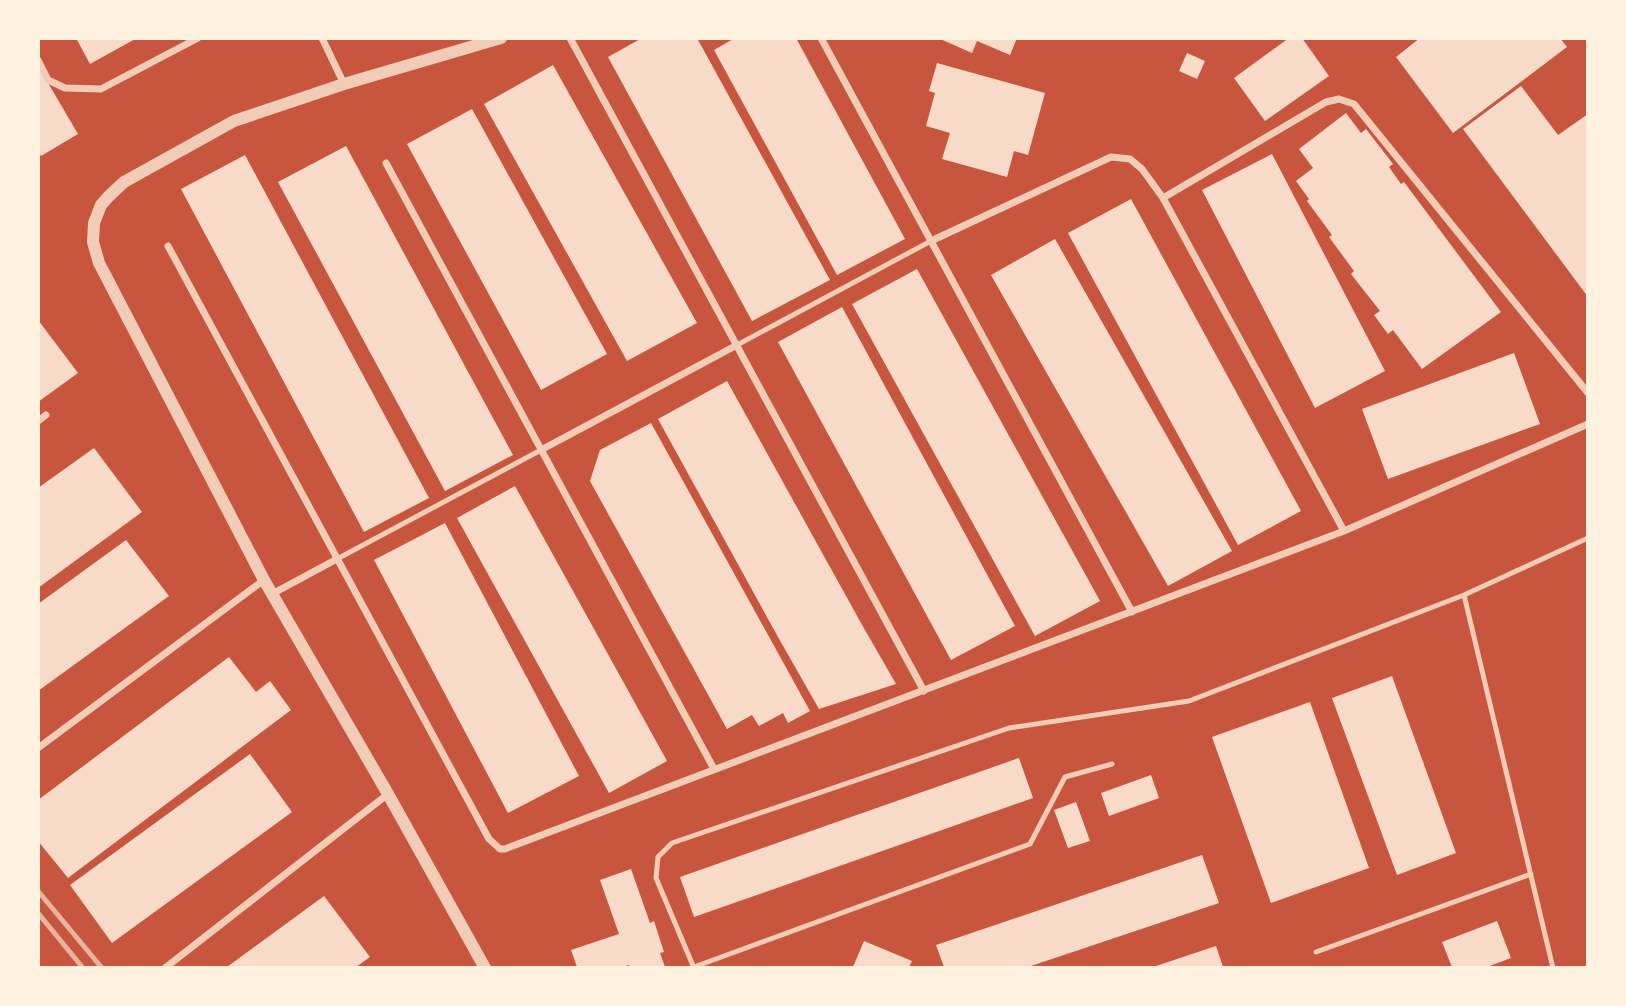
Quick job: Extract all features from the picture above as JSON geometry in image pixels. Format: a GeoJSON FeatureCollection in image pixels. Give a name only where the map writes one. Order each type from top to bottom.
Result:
{"type":"FeatureCollection","features":[{"type":"Feature","properties":{"kind":"street"},"geometry":{"type":"LineString","coordinates":[[38,60],[48,80],[65,88],[101,89],[198,38]]}},
{"type":"Feature","properties":{"kind":"street"},"geometry":{"type":"LineString","coordinates":[[322,38],[344,84]]}},
{"type":"Feature","properties":{"kind":"street"},"geometry":{"type":"LineString","coordinates":[[485,968],[264,580],[99,263],[93,242],[94,223],[101,205],[124,182],[234,121],[344,84],[501,38]]}},
{"type":"Feature","properties":{"kind":"street"},"geometry":{"type":"LineString","coordinates":[[570,38],[924,691]]}},
{"type":"Feature","properties":{"kind":"street"},"geometry":{"type":"LineString","coordinates":[[821,38],[1132,612]]}},
{"type":"Feature","properties":{"kind":"street"},"geometry":{"type":"LineString","coordinates":[[1163,198],[1326,102],[1339,99],[1354,104],[1587,393]]}},
{"type":"Feature","properties":{"kind":"street"},"geometry":{"type":"LineString","coordinates":[[931,241],[1111,157],[1129,159],[1142,169],[1163,198],[1344,531]]}},
{"type":"Feature","properties":{"kind":"street"},"geometry":{"type":"LineString","coordinates":[[386,163],[715,769]]}},
{"type":"Feature","properties":{"kind":"street"},"geometry":{"type":"LineString","coordinates":[[168,246],[489,839],[500,849],[1344,531],[1587,424]]}},
{"type":"Feature","properties":{"kind":"street"},"geometry":{"type":"LineString","coordinates":[[541,450],[737,345]]}},
{"type":"Feature","properties":{"kind":"street"},"geometry":{"type":"LineString","coordinates":[[38,421],[46,415]]}},
{"type":"Feature","properties":{"kind":"street"},"geometry":{"type":"LineString","coordinates":[[272,594],[337,559]]}},
{"type":"Feature","properties":{"kind":"street"},"geometry":{"type":"LineString","coordinates":[[38,747],[264,580]]}},
{"type":"Feature","properties":{"kind":"street"},"geometry":{"type":"LineString","coordinates":[[166,968],[388,794]]}},
{"type":"Feature","properties":{"kind":"lane"},"geometry":{"type":"LineString","coordinates":[[737,345],[931,241]]}},
{"type":"Feature","properties":{"kind":"lane"},"geometry":{"type":"LineString","coordinates":[[337,559],[541,450]]}},
{"type":"Feature","properties":{"kind":"lane"},"geometry":{"type":"LineString","coordinates":[[1112,764],[1065,777],[1030,844],[694,967],[656,878],[658,857],[672,843],[1009,728],[1189,701],[1464,595],[1587,538]]}},
{"type":"Feature","properties":{"kind":"lane"},"geometry":{"type":"LineString","coordinates":[[1464,595],[1553,968]]}},
{"type":"Feature","properties":{"kind":"lane"},"geometry":{"type":"LineString","coordinates":[[1316,953],[1531,874]]}},
{"type":"Feature","properties":{"kind":"building"},"geometry":{"type":"Polygon","coordinates":[[[76,38],[137,38],[90,64],[76,38]]]}},
{"type":"Feature","properties":{"kind":"building"},"geometry":{"type":"Polygon","coordinates":[[[642,38],[697,38],[830,280],[752,321],[608,57],[642,38]]]}},
{"type":"Feature","properties":{"kind":"building"},"geometry":{"type":"Polygon","coordinates":[[[735,38],[796,38],[905,239],[837,275],[714,50],[735,38]]]}},
{"type":"Feature","properties":{"kind":"building"},"geometry":{"type":"Polygon","coordinates":[[[938,38],[1017,38],[1010,55],[977,41],[972,53],[938,38]]]}},
{"type":"Feature","properties":{"kind":"building"},"geometry":{"type":"Polygon","coordinates":[[[1289,38],[1302,38],[1329,76],[1265,121],[1234,78],[1289,38]]]}},
{"type":"Feature","properties":{"kind":"building"},"geometry":{"type":"Polygon","coordinates":[[[1420,38],[1560,38],[1567,47],[1453,133],[1396,57],[1420,38]]]}},
{"type":"Feature","properties":{"kind":"building"},"geometry":{"type":"Polygon","coordinates":[[[1187,53],[1205,61],[1197,79],[1179,71],[1187,53]]]}},
{"type":"Feature","properties":{"kind":"building"},"geometry":{"type":"Polygon","coordinates":[[[937,63],[1045,93],[1028,155],[1014,151],[1007,177],[942,159],[950,133],[926,126],[935,93],[929,91],[937,63]]]}},
{"type":"Feature","properties":{"kind":"building"},"geometry":{"type":"Polygon","coordinates":[[[553,65],[697,323],[627,361],[484,104],[553,65]]]}},
{"type":"Feature","properties":{"kind":"building"},"geometry":{"type":"Polygon","coordinates":[[[41,71],[78,134],[41,156],[38,152],[38,73],[41,71]]]}},
{"type":"Feature","properties":{"kind":"building"},"geometry":{"type":"Polygon","coordinates":[[[1521,86],[1558,135],[1588,114],[1588,297],[1463,129],[1521,86]]]}},
{"type":"Feature","properties":{"kind":"building"},"geometry":{"type":"Polygon","coordinates":[[[472,109],[607,354],[541,390],[407,144],[472,109]]]}},
{"type":"Feature","properties":{"kind":"building"},"geometry":{"type":"Polygon","coordinates":[[[1346,113],[1361,133],[1366,129],[1393,164],[1389,167],[1401,184],[1404,182],[1501,312],[1422,369],[1393,330],[1388,334],[1374,315],[1380,311],[1351,274],[1354,271],[1329,237],[1332,235],[1296,181],[1313,168],[1299,149],[1346,113]]]}},
{"type":"Feature","properties":{"kind":"building"},"geometry":{"type":"Polygon","coordinates":[[[346,146],[513,455],[445,491],[278,182],[346,146]]]}},
{"type":"Feature","properties":{"kind":"building"},"geometry":{"type":"Polygon","coordinates":[[[1272,154],[1385,371],[1315,408],[1202,190],[1272,154]]]}},
{"type":"Feature","properties":{"kind":"building"},"geometry":{"type":"Polygon","coordinates":[[[245,155],[429,498],[364,532],[181,189],[245,155]]]}},
{"type":"Feature","properties":{"kind":"building"},"geometry":{"type":"Polygon","coordinates":[[[1131,199],[1301,511],[1238,545],[1068,233],[1131,199]]]}},
{"type":"Feature","properties":{"kind":"building"},"geometry":{"type":"Polygon","coordinates":[[[1055,239],[1232,551],[1168,586],[991,275],[1055,239]]]}},
{"type":"Feature","properties":{"kind":"building"},"geometry":{"type":"Polygon","coordinates":[[[917,269],[1100,601],[1035,636],[852,304],[917,269]]]}},
{"type":"Feature","properties":{"kind":"building"},"geometry":{"type":"Polygon","coordinates":[[[842,307],[1015,626],[951,660],[778,342],[842,307]]]}},
{"type":"Feature","properties":{"kind":"building"},"geometry":{"type":"Polygon","coordinates":[[[38,320],[78,373],[38,402],[38,320]]]}},
{"type":"Feature","properties":{"kind":"building"},"geometry":{"type":"Polygon","coordinates":[[[1514,353],[1540,424],[1388,479],[1362,409],[1514,353]]]}},
{"type":"Feature","properties":{"kind":"building"},"geometry":{"type":"Polygon","coordinates":[[[727,381],[896,684],[819,709],[778,637],[658,419],[727,381]]]}},
{"type":"Feature","properties":{"kind":"building"},"geometry":{"type":"Polygon","coordinates":[[[651,423],[810,711],[788,723],[783,713],[759,726],[752,715],[727,729],[590,481],[600,450],[651,423]]]}},
{"type":"Feature","properties":{"kind":"building"},"geometry":{"type":"Polygon","coordinates":[[[94,448],[142,512],[38,588],[38,488],[94,448]]]}},
{"type":"Feature","properties":{"kind":"building"},"geometry":{"type":"Polygon","coordinates":[[[515,486],[667,761],[609,793],[457,518],[515,486]]]}},
{"type":"Feature","properties":{"kind":"building"},"geometry":{"type":"Polygon","coordinates":[[[445,523],[579,776],[508,813],[374,560],[445,523]]]}},
{"type":"Feature","properties":{"kind":"building"},"geometry":{"type":"Polygon","coordinates":[[[126,540],[169,596],[38,691],[38,604],[126,540]]]}},
{"type":"Feature","properties":{"kind":"building"},"geometry":{"type":"Polygon","coordinates":[[[229,657],[256,692],[270,681],[291,710],[68,878],[38,841],[38,800],[229,657]]]}},
{"type":"Feature","properties":{"kind":"building"},"geometry":{"type":"Polygon","coordinates":[[[1392,676],[1456,853],[1397,875],[1332,698],[1392,676]]]}},
{"type":"Feature","properties":{"kind":"building"},"geometry":{"type":"Polygon","coordinates":[[[1310,702],[1369,868],[1271,903],[1212,737],[1310,702]]]}},
{"type":"Feature","properties":{"kind":"building"},"geometry":{"type":"Polygon","coordinates":[[[250,754],[292,812],[112,943],[70,885],[250,754]]]}},
{"type":"Feature","properties":{"kind":"building"},"geometry":{"type":"Polygon","coordinates":[[[1019,758],[1033,798],[694,917],[680,877],[1019,758]]]}},
{"type":"Feature","properties":{"kind":"building"},"geometry":{"type":"Polygon","coordinates":[[[1151,775],[1159,798],[1109,816],[1101,793],[1151,775]]]}},
{"type":"Feature","properties":{"kind":"building"},"geometry":{"type":"Polygon","coordinates":[[[1076,802],[1090,841],[1068,848],[1054,810],[1076,802]]]}},
{"type":"Feature","properties":{"kind":"building"},"geometry":{"type":"Polygon","coordinates":[[[1202,855],[1219,903],[1028,967],[944,967],[936,945],[1202,855]]]}},
{"type":"Feature","properties":{"kind":"building"},"geometry":{"type":"Polygon","coordinates":[[[631,869],[650,923],[654,921],[664,952],[660,953],[665,967],[577,967],[571,950],[619,934],[600,880],[631,869]]]}},
{"type":"Feature","properties":{"kind":"building"},"geometry":{"type":"Polygon","coordinates":[[[324,896],[370,957],[356,967],[227,967],[324,896]]]}},
{"type":"Feature","properties":{"kind":"building"},"geometry":{"type":"Polygon","coordinates":[[[1497,921],[1511,958],[1487,967],[1452,967],[1442,942],[1497,921]]]}},
{"type":"Feature","properties":{"kind":"building"},"geometry":{"type":"Polygon","coordinates":[[[864,941],[912,961],[909,967],[853,967],[864,941]]]}},
{"type":"Feature","properties":{"kind":"building"},"geometry":{"type":"Polygon","coordinates":[[[1216,946],[1223,967],[1153,967],[1216,946]]]}},
{"type":"Feature","properties":{"kind":"railway"},"geometry":{"type":"LineString","coordinates":[[38,891],[102,968]]}},
{"type":"Feature","properties":{"kind":"railway"},"geometry":{"type":"LineString","coordinates":[[38,913],[83,968]]}}]}
